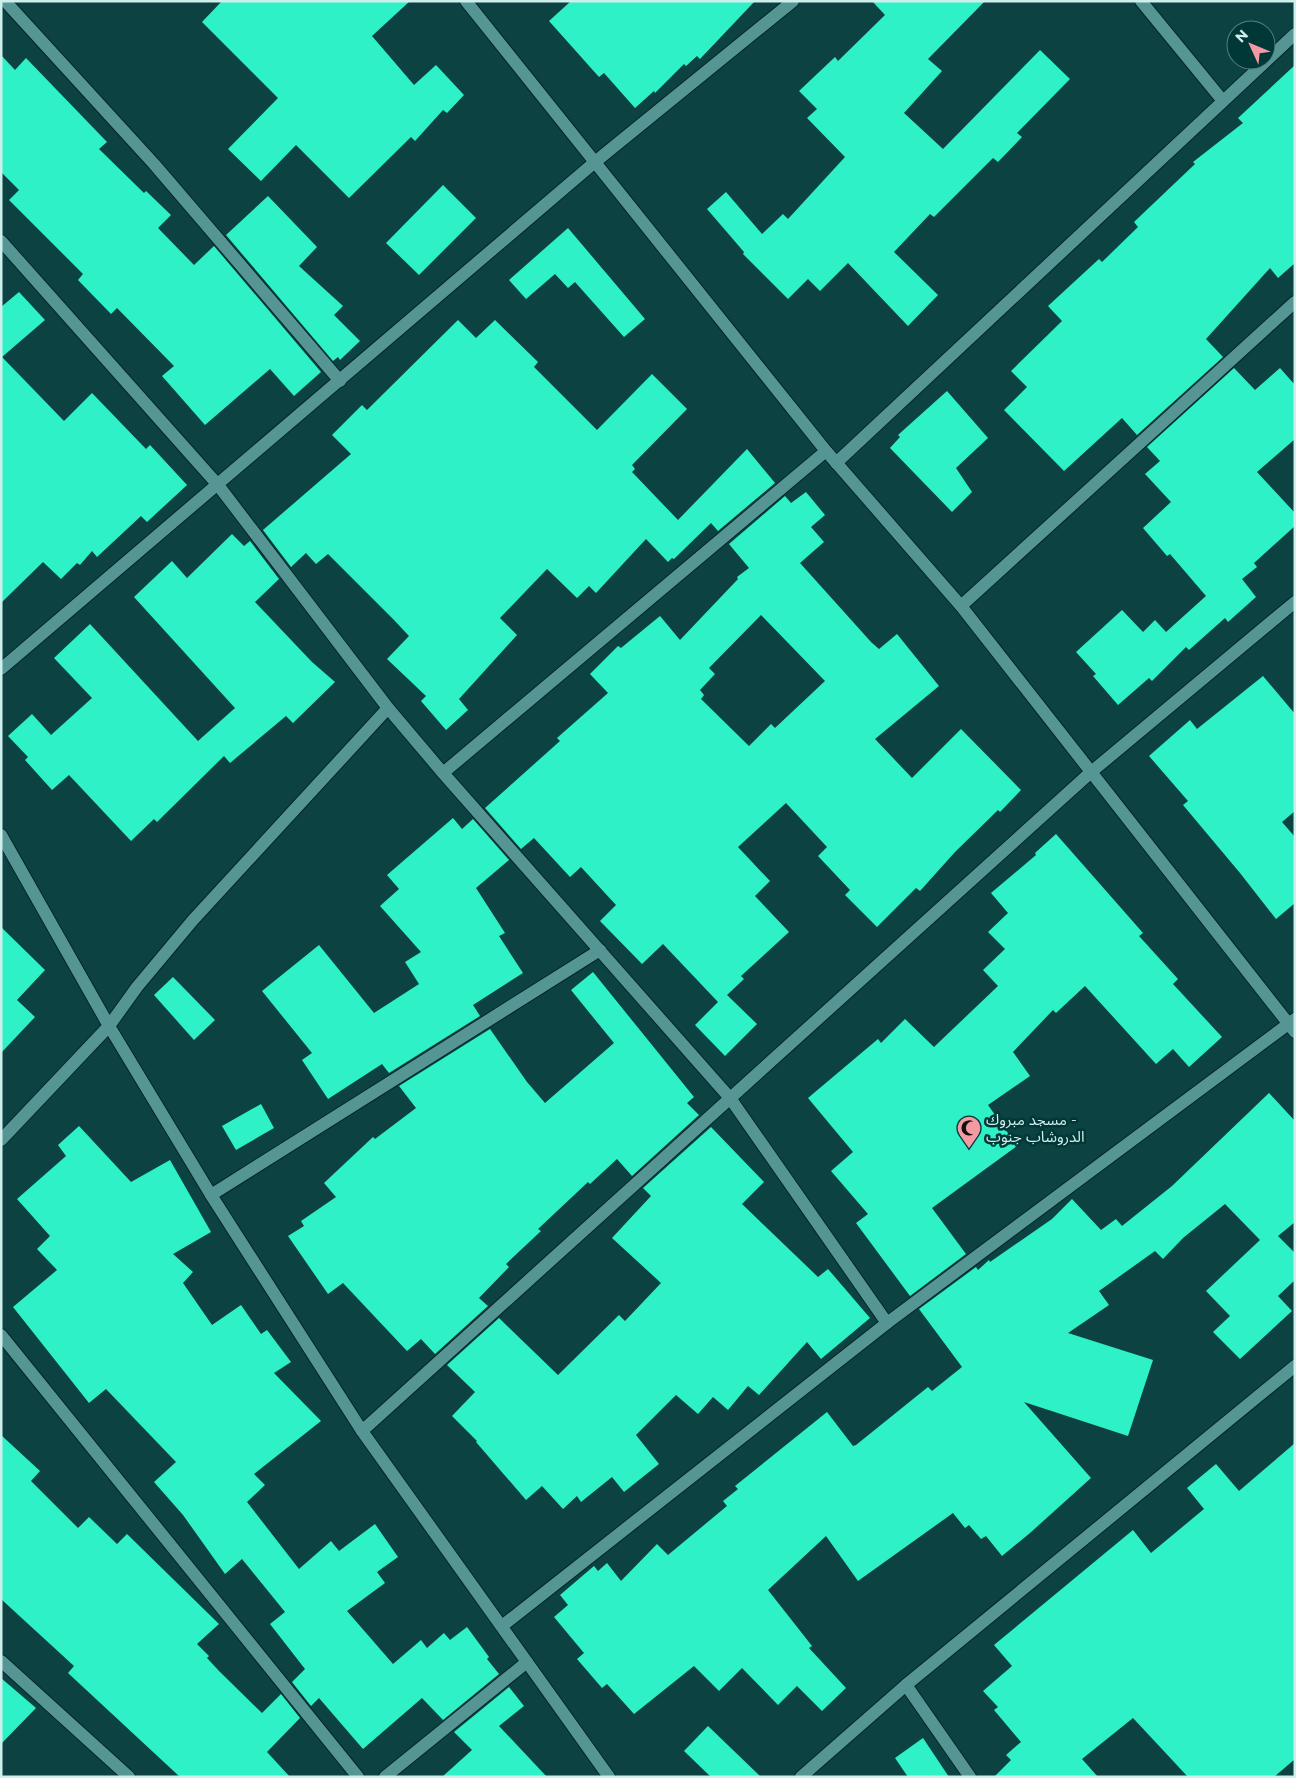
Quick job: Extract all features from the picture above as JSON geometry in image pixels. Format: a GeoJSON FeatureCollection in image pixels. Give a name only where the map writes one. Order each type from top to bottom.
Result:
{"type":"FeatureCollection","features":[{"type":"Feature","properties":{"kind":"street"},"geometry":{"type":"LineString","coordinates":[[5,1],[154,164],[340,381]]}},
{"type":"Feature","properties":{"kind":"street"},"geometry":{"type":"LineString","coordinates":[[466,1],[826,451],[961,606],[1090,773],[1293,1025],[887,1323],[502,1626]]}},
{"type":"Feature","properties":{"kind":"street"},"geometry":{"type":"LineString","coordinates":[[1,669],[595,162],[793,1]]}},
{"type":"Feature","properties":{"kind":"street"},"geometry":{"type":"LineString","coordinates":[[1141,1],[1223,101]]}},
{"type":"Feature","properties":{"kind":"street"},"geometry":{"type":"LineString","coordinates":[[836,463],[1295,34]]}},
{"type":"Feature","properties":{"kind":"street"},"geometry":{"type":"LineString","coordinates":[[1,241],[218,484],[388,708],[443,774],[730,1098],[887,1323]]}},
{"type":"Feature","properties":{"kind":"street"},"geometry":{"type":"LineString","coordinates":[[961,606],[1295,302]]}},
{"type":"Feature","properties":{"kind":"street"},"geometry":{"type":"LineString","coordinates":[[443,774],[826,451]]}},
{"type":"Feature","properties":{"kind":"street"},"geometry":{"type":"LineString","coordinates":[[362,1431],[1090,773],[1295,602]]}},
{"type":"Feature","properties":{"kind":"street"},"geometry":{"type":"LineString","coordinates":[[1,1140],[109,1026],[137,987],[193,920],[388,708]]}},
{"type":"Feature","properties":{"kind":"street"},"geometry":{"type":"LineString","coordinates":[[1,836],[109,1026],[211,1195],[362,1431],[609,1777]]}},
{"type":"Feature","properties":{"kind":"street"},"geometry":{"type":"LineString","coordinates":[[211,1195],[600,950]]}},
{"type":"Feature","properties":{"kind":"street"},"geometry":{"type":"LineString","coordinates":[[1,1335],[358,1777]]}},
{"type":"Feature","properties":{"kind":"street"},"geometry":{"type":"LineString","coordinates":[[801,1777],[906,1685],[1295,1366]]}},
{"type":"Feature","properties":{"kind":"street"},"geometry":{"type":"LineString","coordinates":[[1,1661],[129,1777]]}},
{"type":"Feature","properties":{"kind":"street"},"geometry":{"type":"LineString","coordinates":[[384,1777],[527,1662]]}},
{"type":"Feature","properties":{"kind":"street"},"geometry":{"type":"LineString","coordinates":[[906,1685],[970,1777]]}},
{"type":"Feature","properties":{"kind":"building"},"geometry":{"type":"Polygon","coordinates":[[[222,1],[410,1],[372,36],[414,85],[436,65],[464,95],[447,113],[443,110],[415,141],[411,137],[349,198],[296,145],[261,181],[228,149],[278,98],[202,22],[222,1]]]}},
{"type":"Feature","properties":{"kind":"building"},"geometry":{"type":"Polygon","coordinates":[[[571,1],[755,1],[700,59],[697,56],[686,66],[684,64],[655,93],[654,91],[635,108],[604,73],[599,77],[549,21],[571,1]]]}},
{"type":"Feature","properties":{"kind":"building"},"geometry":{"type":"Polygon","coordinates":[[[872,1],[985,1],[928,59],[942,71],[904,113],[943,149],[1040,50],[1070,79],[1017,133],[1022,137],[998,162],[993,158],[934,217],[930,214],[894,252],[938,295],[908,326],[848,263],[820,291],[808,279],[788,299],[743,254],[744,252],[707,209],[726,192],[762,234],[783,214],[788,219],[845,157],[807,118],[817,109],[799,91],[835,57],[838,61],[885,15],[872,1]]]}},
{"type":"Feature","properties":{"kind":"building"},"geometry":{"type":"Polygon","coordinates":[[[1,55],[15,70],[26,58],[107,142],[99,149],[144,193],[146,191],[171,215],[158,228],[194,265],[214,246],[321,372],[294,396],[270,369],[205,425],[162,376],[174,366],[117,308],[111,314],[78,280],[83,274],[9,200],[19,190],[1,172],[1,55]]]}},
{"type":"Feature","properties":{"kind":"building"},"geometry":{"type":"Polygon","coordinates":[[[1295,65],[1295,263],[1278,278],[1270,268],[1206,339],[1223,357],[1137,435],[1122,418],[1064,471],[1004,410],[1027,387],[1011,371],[1062,321],[1048,306],[1099,259],[1102,262],[1138,227],[1134,222],[1195,164],[1193,162],[1243,123],[1238,118],[1295,65]]]}},
{"type":"Feature","properties":{"kind":"building"},"geometry":{"type":"Polygon","coordinates":[[[443,185],[476,218],[419,275],[386,243],[443,185]]]}},
{"type":"Feature","properties":{"kind":"building"},"geometry":{"type":"Polygon","coordinates":[[[268,196],[317,247],[299,266],[343,306],[334,315],[360,341],[340,360],[338,357],[333,361],[226,235],[268,196]]]}},
{"type":"Feature","properties":{"kind":"building"},"geometry":{"type":"Polygon","coordinates":[[[568,228],[645,319],[624,337],[575,282],[568,288],[555,274],[526,299],[509,280],[568,228]]]}},
{"type":"Feature","properties":{"kind":"building"},"geometry":{"type":"Polygon","coordinates":[[[19,292],[45,320],[2,357],[64,421],[92,393],[146,449],[150,445],[187,485],[147,522],[141,516],[97,557],[92,551],[80,565],[77,563],[61,579],[43,562],[1,603],[1,307],[19,292]]]}},
{"type":"Feature","properties":{"kind":"building"},"geometry":{"type":"Polygon","coordinates":[[[458,320],[476,338],[495,320],[538,362],[534,367],[597,430],[652,374],[687,409],[632,465],[635,469],[632,472],[678,520],[747,449],[775,483],[718,531],[711,523],[674,559],[672,558],[668,562],[646,539],[596,593],[589,586],[577,598],[547,569],[500,618],[517,635],[459,699],[468,710],[446,730],[421,701],[426,696],[387,659],[409,636],[328,554],[316,564],[306,553],[291,567],[263,530],[351,454],[332,435],[362,405],[367,410],[458,320]]]}},
{"type":"Feature","properties":{"kind":"building"},"geometry":{"type":"Polygon","coordinates":[[[1234,368],[1255,390],[1280,368],[1295,385],[1295,439],[1257,472],[1295,513],[1295,526],[1254,563],[1257,567],[1242,579],[1256,597],[1228,622],[1225,618],[1189,650],[1186,647],[1152,681],[1149,678],[1118,705],[1093,676],[1096,674],[1076,652],[1122,610],[1143,632],[1155,620],[1166,632],[1206,596],[1170,554],[1167,556],[1143,528],[1171,502],[1145,474],[1160,461],[1147,447],[1234,368]]]}},
{"type":"Feature","properties":{"kind":"building"},"geometry":{"type":"Polygon","coordinates":[[[947,391],[988,438],[956,468],[972,492],[952,512],[890,448],[900,437],[898,435],[947,391]]]}},
{"type":"Feature","properties":{"kind":"building"},"geometry":{"type":"Polygon","coordinates":[[[806,492],[825,515],[811,527],[824,542],[800,563],[871,642],[879,649],[897,634],[939,686],[875,739],[912,778],[961,729],[1021,790],[1000,812],[998,810],[955,852],[920,891],[916,888],[877,927],[845,895],[850,890],[818,856],[827,847],[786,803],[738,847],[770,881],[755,896],[789,932],[741,976],[744,979],[727,995],[757,1024],[725,1056],[695,1025],[718,1002],[663,944],[642,964],[600,921],[616,905],[581,867],[570,877],[534,838],[521,849],[485,808],[560,741],[557,738],[608,693],[590,674],[618,646],[621,648],[660,616],[680,640],[738,579],[737,577],[749,568],[729,544],[785,496],[791,503],[806,492]],[[761,615],[709,668],[715,674],[700,690],[704,695],[701,699],[749,746],[771,724],[775,728],[825,681],[761,615]]]}},
{"type":"Feature","properties":{"kind":"building"},"geometry":{"type":"Polygon","coordinates":[[[232,534],[244,546],[250,541],[279,579],[255,602],[312,662],[335,682],[293,723],[286,716],[230,763],[224,756],[157,822],[154,819],[131,841],[69,775],[52,790],[25,760],[28,757],[8,736],[32,714],[51,735],[92,698],[54,658],[90,624],[198,741],[235,708],[134,597],[172,561],[187,578],[232,534]]]}},
{"type":"Feature","properties":{"kind":"building"},"geometry":{"type":"Polygon","coordinates":[[[1263,676],[1295,714],[1295,811],[1282,822],[1295,837],[1295,903],[1276,919],[1183,805],[1188,801],[1149,756],[1190,720],[1197,729],[1263,676]]]}},
{"type":"Feature","properties":{"kind":"building"},"geometry":{"type":"Polygon","coordinates":[[[453,818],[462,829],[473,819],[509,860],[476,888],[505,933],[499,936],[523,973],[473,1005],[480,1016],[389,1073],[382,1064],[328,1099],[302,1060],[312,1053],[262,991],[319,945],[374,1013],[419,984],[405,962],[421,952],[380,906],[399,889],[387,875],[453,818]]]}},
{"type":"Feature","properties":{"kind":"building"},"geometry":{"type":"Polygon","coordinates":[[[1056,834],[1143,933],[1139,936],[1178,979],[1173,984],[1222,1037],[1189,1067],[1173,1049],[1156,1064],[1085,986],[1056,1013],[1053,1010],[1013,1052],[1030,1076],[988,1105],[1017,1146],[932,1208],[966,1254],[910,1296],[856,1223],[868,1214],[831,1171],[853,1152],[808,1098],[878,1039],[881,1043],[905,1019],[934,1047],[998,986],[983,970],[1005,949],[988,932],[1008,913],[991,893],[1036,855],[1035,853],[1056,834]]]}},
{"type":"Feature","properties":{"kind":"building"},"geometry":{"type":"Polygon","coordinates":[[[1,927],[45,970],[17,1000],[35,1017],[1,1053],[1,927]]]}},
{"type":"Feature","properties":{"kind":"building"},"geometry":{"type":"Polygon","coordinates":[[[593,972],[694,1097],[687,1103],[699,1115],[632,1176],[617,1159],[590,1184],[588,1182],[538,1229],[541,1231],[506,1264],[509,1267],[479,1298],[488,1306],[435,1354],[421,1339],[407,1351],[343,1283],[328,1294],[288,1236],[304,1226],[301,1221],[336,1197],[324,1183],[373,1137],[375,1139],[416,1108],[399,1086],[490,1029],[527,1082],[545,1103],[614,1043],[571,990],[593,972]]]}},
{"type":"Feature","properties":{"kind":"building"},"geometry":{"type":"Polygon","coordinates":[[[173,977],[215,1020],[194,1040],[154,995],[173,977]]]}},
{"type":"Feature","properties":{"kind":"building"},"geometry":{"type":"Polygon","coordinates":[[[1269,1093],[1295,1121],[1295,1222],[1278,1236],[1295,1253],[1295,1280],[1278,1296],[1292,1311],[1240,1359],[1213,1332],[1230,1316],[1206,1291],[1260,1240],[1225,1204],[1183,1238],[1163,1259],[1155,1251],[1099,1291],[1109,1305],[1068,1333],[1153,1360],[1128,1436],[1024,1402],[1091,1478],[1002,1556],[986,1536],[981,1539],[969,1525],[965,1528],[953,1513],[858,1581],[826,1536],[768,1590],[812,1646],[809,1648],[846,1688],[822,1711],[797,1686],[778,1705],[742,1668],[719,1691],[694,1666],[634,1714],[607,1684],[602,1688],[577,1659],[584,1653],[554,1617],[568,1605],[560,1595],[594,1566],[598,1571],[607,1563],[621,1581],[657,1544],[668,1555],[727,1506],[723,1501],[738,1489],[735,1486],[827,1412],[853,1446],[856,1445],[928,1387],[932,1391],[962,1367],[919,1309],[976,1267],[978,1270],[989,1260],[990,1262],[1052,1219],[1072,1199],[1101,1230],[1116,1219],[1122,1226],[1172,1186],[1269,1093]]]}},
{"type":"Feature","properties":{"kind":"building"},"geometry":{"type":"Polygon","coordinates":[[[261,1104],[274,1128],[236,1150],[222,1126],[261,1104]]]}},
{"type":"Feature","properties":{"kind":"building"},"geometry":{"type":"Polygon","coordinates":[[[79,1126],[131,1182],[170,1160],[211,1232],[173,1254],[193,1272],[183,1283],[212,1325],[241,1305],[261,1334],[267,1330],[291,1362],[274,1373],[321,1421],[254,1474],[265,1485],[247,1502],[299,1569],[331,1541],[339,1551],[375,1524],[398,1557],[377,1572],[385,1583],[347,1611],[393,1664],[421,1640],[427,1648],[444,1633],[450,1640],[467,1627],[489,1657],[487,1659],[499,1674],[443,1720],[422,1698],[363,1749],[319,1698],[311,1706],[292,1682],[305,1669],[270,1624],[285,1612],[242,1559],[225,1574],[183,1515],[154,1482],[176,1462],[106,1389],[89,1403],[13,1307],[57,1270],[37,1249],[50,1236],[17,1199],[66,1156],[58,1145],[79,1126]]]}},
{"type":"Feature","properties":{"kind":"building"},"geometry":{"type":"Polygon","coordinates":[[[711,1127],[764,1182],[742,1204],[818,1277],[828,1269],[870,1318],[821,1359],[807,1342],[759,1395],[748,1386],[728,1410],[713,1397],[698,1414],[676,1395],[636,1435],[659,1464],[624,1492],[612,1477],[581,1502],[577,1496],[563,1509],[542,1486],[526,1500],[477,1441],[452,1416],[475,1392],[447,1365],[499,1318],[558,1375],[619,1315],[625,1321],[661,1283],[612,1238],[651,1196],[643,1188],[711,1127]]]}},
{"type":"Feature","properties":{"kind":"building"},"geometry":{"type":"Polygon","coordinates":[[[1,1435],[40,1471],[31,1481],[78,1528],[89,1517],[117,1544],[127,1534],[219,1624],[197,1644],[209,1656],[207,1658],[219,1671],[262,1713],[281,1694],[300,1718],[267,1752],[290,1777],[180,1777],[68,1673],[74,1666],[1,1599],[1,1435]]]}},
{"type":"Feature","properties":{"kind":"building"},"geometry":{"type":"Polygon","coordinates":[[[1295,1443],[1295,1759],[1274,1777],[1188,1777],[1133,1718],[1082,1759],[1098,1777],[994,1777],[1011,1760],[1006,1755],[1021,1742],[994,1710],[998,1707],[983,1691],[1012,1666],[994,1645],[1133,1530],[1151,1553],[1204,1509],[1187,1488],[1216,1464],[1239,1491],[1295,1443]]]}},
{"type":"Feature","properties":{"kind":"building"},"geometry":{"type":"Polygon","coordinates":[[[1,1678],[36,1708],[1,1744],[1,1678]]]}},
{"type":"Feature","properties":{"kind":"building"},"geometry":{"type":"Polygon","coordinates":[[[509,1687],[524,1706],[499,1726],[547,1777],[442,1777],[472,1750],[454,1732],[509,1687]]]}},
{"type":"Feature","properties":{"kind":"building"},"geometry":{"type":"Polygon","coordinates":[[[708,1726],[761,1777],[711,1777],[684,1751],[708,1726]]]}},
{"type":"Feature","properties":{"kind":"building"},"geometry":{"type":"Polygon","coordinates":[[[923,1738],[949,1777],[908,1777],[895,1758],[923,1738]]]}},
{"type":"Feature","properties":{"kind":"place","name":"مسجد مبروك - الدروشاب جنوب"},"geometry":{"type":"Point","coordinates":[969,1149]}}]}
